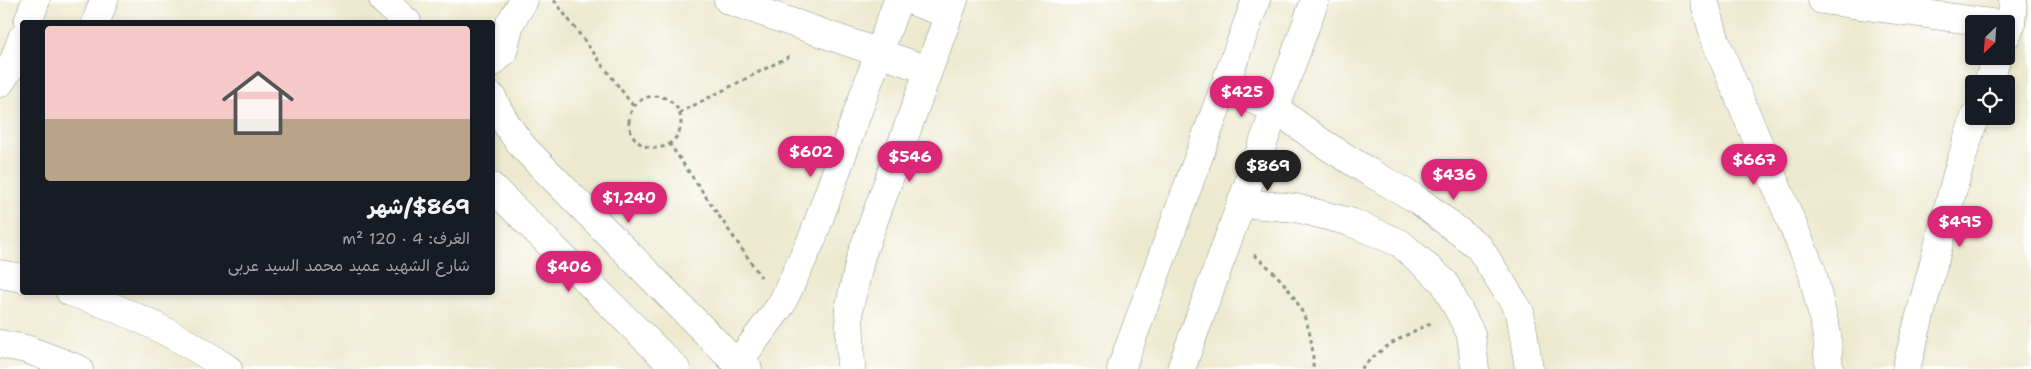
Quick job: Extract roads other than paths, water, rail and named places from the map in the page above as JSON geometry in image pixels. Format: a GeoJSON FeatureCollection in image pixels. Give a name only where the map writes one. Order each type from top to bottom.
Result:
{"type":"FeatureCollection","features":[{"type":"Feature","properties":{"kind":"street"},"geometry":{"type":"LineString","coordinates":[[29,20],[36,0]]}},
{"type":"Feature","properties":{"kind":"street"},"geometry":{"type":"LineString","coordinates":[[97,20],[104,0]]}},
{"type":"Feature","properties":{"kind":"street"},"geometry":{"type":"LineString","coordinates":[[383,0],[405,20]]}},
{"type":"Feature","properties":{"kind":"street"},"geometry":{"type":"LineString","coordinates":[[495,60],[503,52],[510,23],[524,0]]}},
{"type":"Feature","properties":{"kind":"street"},"geometry":{"type":"LineString","coordinates":[[728,0],[928,70]]}},
{"type":"Feature","properties":{"kind":"street"},"geometry":{"type":"LineString","coordinates":[[495,104],[512,134],[524,148],[742,367],[781,305],[812,239],[898,0]]}},
{"type":"Feature","properties":{"kind":"street"},"geometry":{"type":"LineString","coordinates":[[851,369],[850,309],[861,256],[951,7],[909,0]]}},
{"type":"Feature","properties":{"kind":"street"},"geometry":{"type":"LineString","coordinates":[[1121,369],[1256,0]]}},
{"type":"Feature","properties":{"kind":"street"},"geometry":{"type":"LineString","coordinates":[[1181,369],[1315,0]]}},
{"type":"Feature","properties":{"kind":"street"},"geometry":{"type":"LineString","coordinates":[[1704,0],[1716,42],[1812,271],[1827,335],[1829,369]]}},
{"type":"Feature","properties":{"kind":"street"},"geometry":{"type":"LineString","coordinates":[[1822,0],[1965,17]]}},
{"type":"Feature","properties":{"kind":"street"},"geometry":{"type":"LineString","coordinates":[[0,83],[13,64],[20,44]]}},
{"type":"Feature","properties":{"kind":"street"},"geometry":{"type":"LineString","coordinates":[[1224,88],[1276,109],[1361,167],[1418,200],[1479,247],[1520,312],[1529,369]]}},
{"type":"Feature","properties":{"kind":"street"},"geometry":{"type":"LineString","coordinates":[[1906,369],[1957,174],[1972,125]]}},
{"type":"Feature","properties":{"kind":"street"},"geometry":{"type":"LineString","coordinates":[[495,190],[676,369]]}},
{"type":"Feature","properties":{"kind":"street"},"geometry":{"type":"LineString","coordinates":[[1241,203],[1296,208],[1350,222],[1400,243],[1444,282],[1471,334],[1475,369]]}},
{"type":"Feature","properties":{"kind":"street"},"geometry":{"type":"LineString","coordinates":[[0,274],[20,278]]}},
{"type":"Feature","properties":{"kind":"street"},"geometry":{"type":"LineString","coordinates":[[85,295],[100,298],[200,349],[228,369]]}},
{"type":"Feature","properties":{"kind":"street"},"geometry":{"type":"LineString","coordinates":[[0,344],[26,349],[79,369]]}}]}
